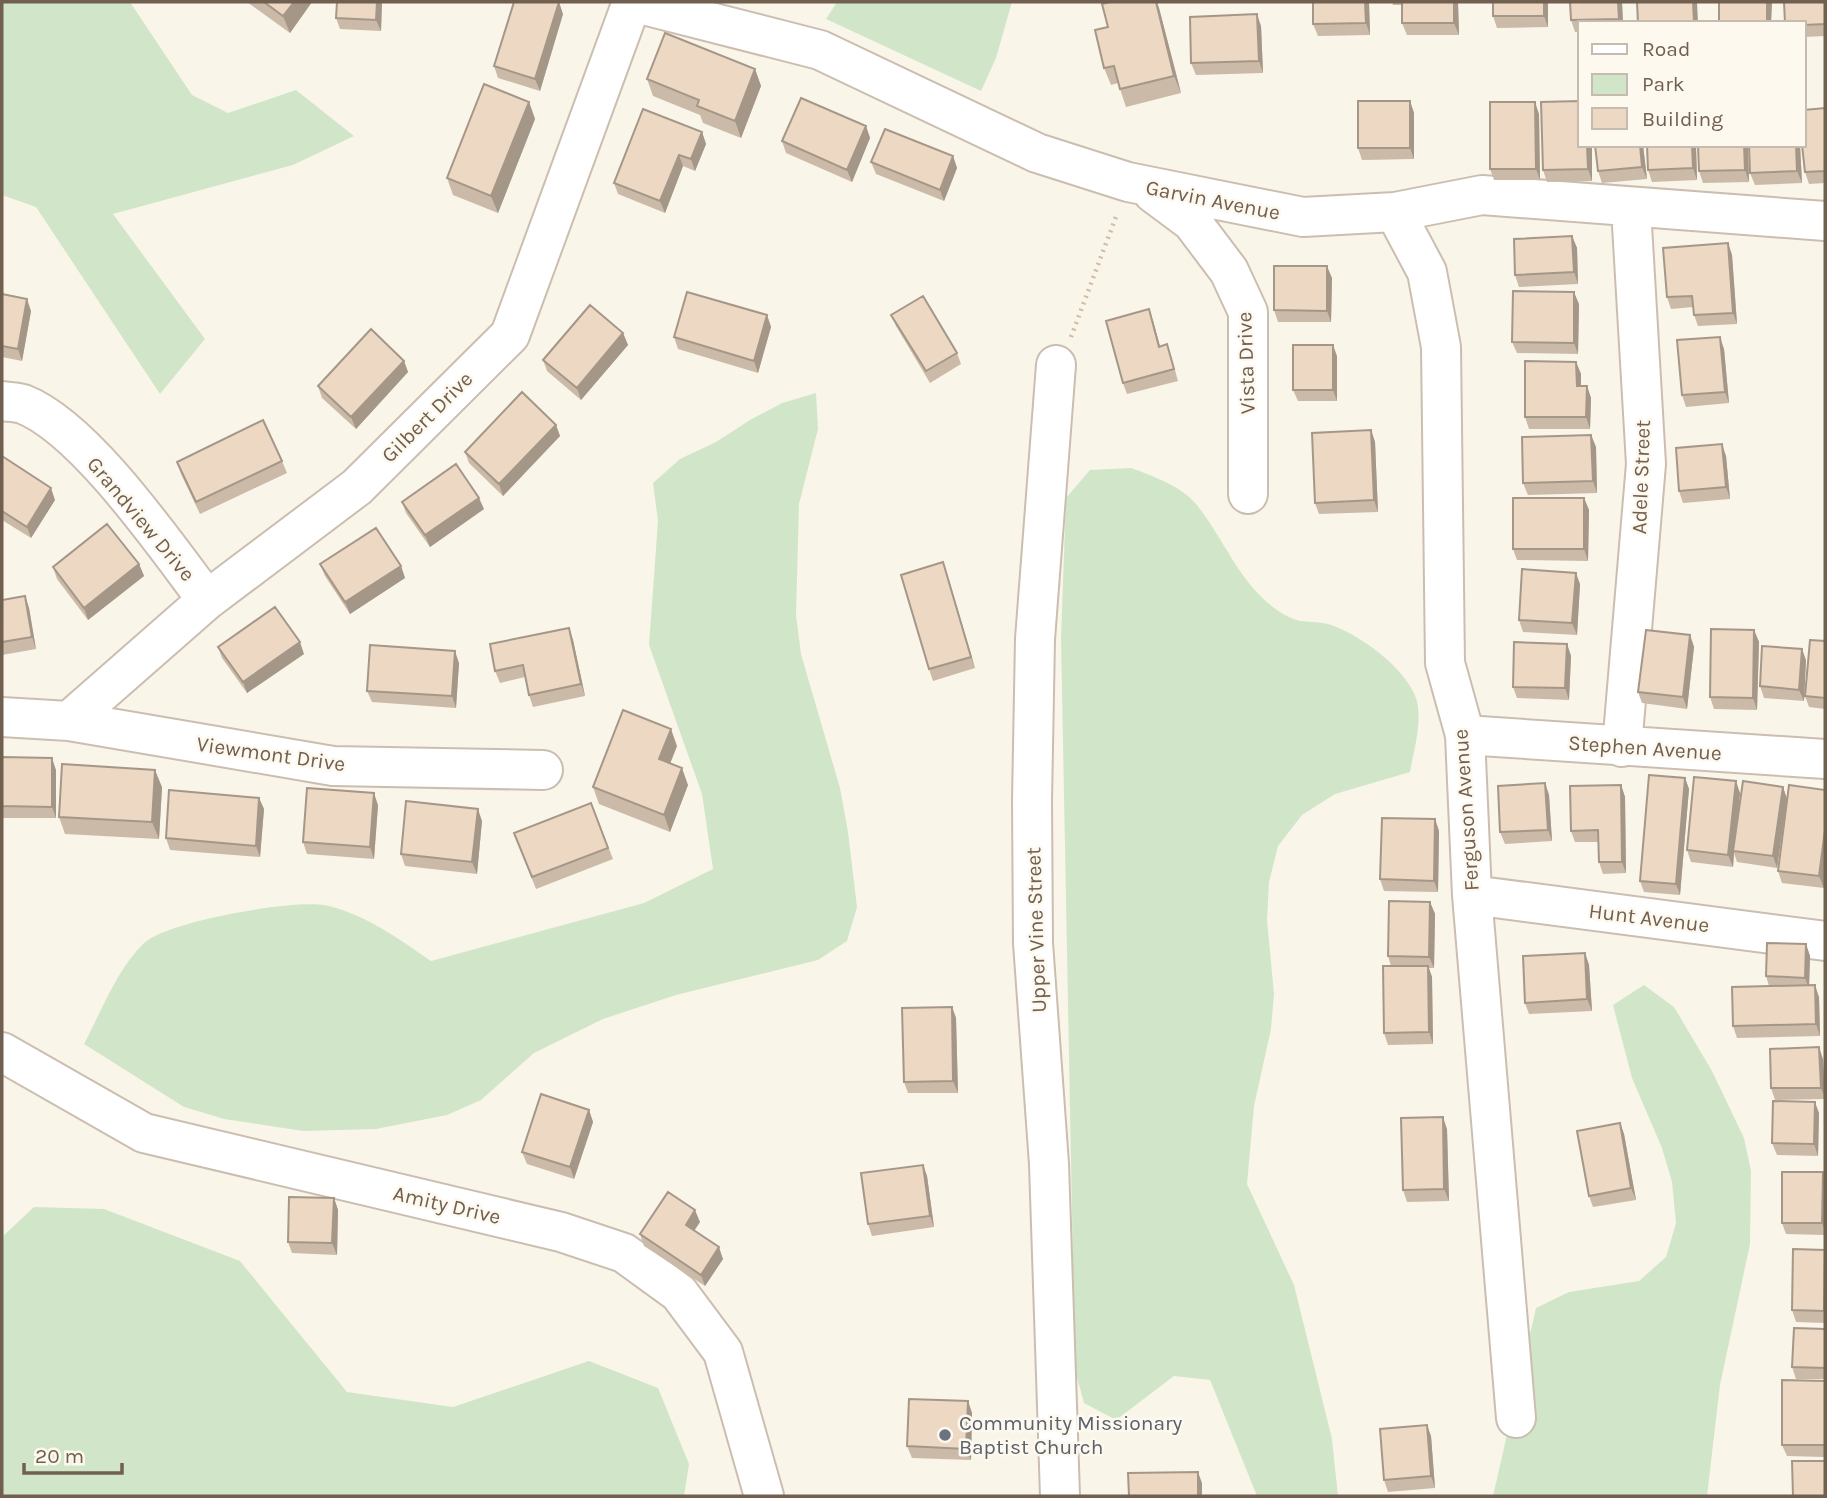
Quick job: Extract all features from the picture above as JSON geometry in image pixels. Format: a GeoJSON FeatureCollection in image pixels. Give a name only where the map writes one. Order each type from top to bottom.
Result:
{"type":"FeatureCollection","features":[{"type":"Feature","properties":{"kind":"street","name":"Garvin Avenue"},"geometry":{"type":"LineString","coordinates":[[632,2],[820,50],[1132,199],[1303,217],[1395,212],[1482,195],[1825,221]]}},
{"type":"Feature","properties":{"kind":"street","name":"Gilbert Drive"},"geometry":{"type":"LineString","coordinates":[[69,721],[207,600],[357,487],[510,335],[632,2]]}},
{"type":"Feature","properties":{"kind":"street","name":"Vista Drive"},"geometry":{"type":"LineString","coordinates":[[1132,199],[1192,222],[1229,271],[1248,312],[1248,494]]}},
{"type":"Feature","properties":{"kind":"street","name":"Adele Street"},"geometry":{"type":"LineString","coordinates":[[1622,747],[1646,464],[1631,208]]}},
{"type":"Feature","properties":{"kind":"street","name":"Ferguson Avenue"},"geometry":{"type":"LineString","coordinates":[[1395,212],[1427,272],[1441,347],[1445,663],[1465,735],[1472,895],[1516,1418]]}},
{"type":"Feature","properties":{"kind":"street","name":"Upper Vine Street"},"geometry":{"type":"LineString","coordinates":[[1056,365],[1035,639],[1032,801],[1033,943],[1049,1164],[1060,1496]]}},
{"type":"Feature","properties":{"kind":"street","name":"Grandview Drive"},"geometry":{"type":"LineString","coordinates":[[2,401],[23,404],[62,428],[128,497],[207,600]]}},
{"type":"Feature","properties":{"kind":"street","name":"Viewmont Drive"},"geometry":{"type":"LineString","coordinates":[[2,717],[69,721],[333,766],[543,770]]}},
{"type":"Feature","properties":{"kind":"street","name":"Stephen Avenue"},"geometry":{"type":"LineString","coordinates":[[1465,735],[1825,759]]}},
{"type":"Feature","properties":{"kind":"street","name":"Hunt Avenue"},"geometry":{"type":"LineString","coordinates":[[1472,895],[1825,941]]}},
{"type":"Feature","properties":{"kind":"street","name":"Amity Drive"},"geometry":{"type":"LineString","coordinates":[[2,1052],[144,1133],[561,1231],[624,1253],[678,1293],[723,1352],[764,1496]]}},
{"type":"Feature","properties":{"kind":"path"},"geometry":{"type":"LineString","coordinates":[[1074,331],[1132,199]]}},
{"type":"Feature","properties":{"kind":"green space"},"geometry":{"type":"Polygon","coordinates":[[[2,2],[130,2],[192,95],[228,113],[296,90],[354,136],[293,165],[113,214],[205,339],[160,394],[36,207],[2,195],[2,2]]]}},
{"type":"Feature","properties":{"kind":"green space"},"geometry":{"type":"Polygon","coordinates":[[[837,2],[1012,2],[996,58],[981,91],[826,19],[837,2]]]}},
{"type":"Feature","properties":{"kind":"green space"},"geometry":{"type":"Polygon","coordinates":[[[816,393],[818,429],[799,504],[796,615],[801,654],[840,788],[848,832],[857,907],[847,941],[818,960],[676,995],[603,1019],[534,1053],[481,1100],[447,1115],[376,1129],[303,1131],[224,1119],[184,1107],[84,1044],[110,991],[134,953],[144,943],[179,927],[263,908],[313,904],[329,906],[370,922],[431,961],[644,903],[713,869],[702,794],[649,645],[658,521],[653,483],[680,459],[716,442],[750,420],[782,403],[816,393]]]}},
{"type":"Feature","properties":{"kind":"green space"},"geometry":{"type":"Polygon","coordinates":[[[1131,468],[1166,482],[1190,498],[1248,582],[1274,608],[1295,620],[1340,628],[1379,653],[1410,686],[1418,707],[1417,735],[1410,772],[1335,794],[1302,815],[1278,846],[1269,882],[1267,920],[1274,994],[1271,1029],[1254,1106],[1247,1184],[1294,1285],[1332,1439],[1338,1496],[1257,1496],[1210,1380],[1174,1376],[1116,1420],[1084,1403],[1075,1370],[1061,638],[1066,498],[1090,470],[1131,468]]]}},
{"type":"Feature","properties":{"kind":"green space"},"geometry":{"type":"Polygon","coordinates":[[[1644,985],[1674,1007],[1712,1071],[1744,1138],[1751,1171],[1750,1244],[1720,1385],[1707,1496],[1493,1496],[1536,1308],[1569,1292],[1639,1281],[1666,1257],[1676,1223],[1672,1182],[1662,1148],[1632,1078],[1613,1005],[1644,985]]]}},
{"type":"Feature","properties":{"kind":"green space"},"geometry":{"type":"Polygon","coordinates":[[[34,1207],[104,1209],[240,1261],[347,1392],[453,1407],[589,1361],[658,1388],[689,1464],[684,1496],[2,1496],[2,1237],[34,1207]]]}},
{"type":"Feature","properties":{"kind":"building"},"geometry":{"type":"Polygon","coordinates":[[[264,2],[294,2],[283,16],[264,2]]]}},
{"type":"Feature","properties":{"kind":"building"},"geometry":{"type":"Polygon","coordinates":[[[337,2],[377,2],[376,20],[336,18],[337,2]]]}},
{"type":"Feature","properties":{"kind":"building"},"geometry":{"type":"Polygon","coordinates":[[[514,2],[559,2],[535,79],[494,66],[514,2]]]}},
{"type":"Feature","properties":{"kind":"building"},"geometry":{"type":"Polygon","coordinates":[[[1156,2],[1174,76],[1120,89],[1114,66],[1104,68],[1095,30],[1108,27],[1102,4],[1156,2]]]}},
{"type":"Feature","properties":{"kind":"building"},"geometry":{"type":"Polygon","coordinates":[[[1313,2],[1365,2],[1366,23],[1313,24],[1313,2]]]}},
{"type":"Feature","properties":{"kind":"building"},"geometry":{"type":"Polygon","coordinates":[[[1402,2],[1454,2],[1454,23],[1402,23],[1402,2]]]}},
{"type":"Feature","properties":{"kind":"building"},"geometry":{"type":"Polygon","coordinates":[[[1493,2],[1544,2],[1544,16],[1493,16],[1493,2]]]}},
{"type":"Feature","properties":{"kind":"building"},"geometry":{"type":"Polygon","coordinates":[[[1570,2],[1618,2],[1619,19],[1571,20],[1570,2]]]}},
{"type":"Feature","properties":{"kind":"building"},"geometry":{"type":"Polygon","coordinates":[[[1637,2],[1693,2],[1694,21],[1638,21],[1637,2]]]}},
{"type":"Feature","properties":{"kind":"building"},"geometry":{"type":"Polygon","coordinates":[[[1719,2],[1767,2],[1767,21],[1719,21],[1719,2]]]}},
{"type":"Feature","properties":{"kind":"building"},"geometry":{"type":"Polygon","coordinates":[[[1784,2],[1825,2],[1825,24],[1806,25],[1806,21],[1785,21],[1784,2]]]}},
{"type":"Feature","properties":{"kind":"building"},"geometry":{"type":"Polygon","coordinates":[[[1257,14],[1259,61],[1191,63],[1190,17],[1257,14]]]}},
{"type":"Feature","properties":{"kind":"building"},"geometry":{"type":"Polygon","coordinates":[[[665,33],[755,69],[735,121],[697,106],[699,100],[647,79],[665,33]]]}},
{"type":"Feature","properties":{"kind":"building"},"geometry":{"type":"Polygon","coordinates":[[[484,84],[529,102],[491,196],[447,178],[484,84]]]}},
{"type":"Feature","properties":{"kind":"building"},"geometry":{"type":"Polygon","coordinates":[[[801,98],[866,126],[847,170],[782,141],[801,98]]]}},
{"type":"Feature","properties":{"kind":"building"},"geometry":{"type":"Polygon","coordinates":[[[1358,101],[1410,101],[1410,148],[1358,148],[1358,101]]]}},
{"type":"Feature","properties":{"kind":"building"},"geometry":{"type":"Polygon","coordinates":[[[1578,101],[1578,147],[1587,147],[1588,169],[1543,170],[1541,102],[1578,101]]]}},
{"type":"Feature","properties":{"kind":"building"},"geometry":{"type":"Polygon","coordinates":[[[1490,102],[1535,102],[1536,169],[1490,169],[1490,102]]]}},
{"type":"Feature","properties":{"kind":"building"},"geometry":{"type":"Polygon","coordinates":[[[1825,108],[1825,171],[1805,172],[1802,147],[1806,147],[1806,110],[1825,108]]]}},
{"type":"Feature","properties":{"kind":"building"},"geometry":{"type":"Polygon","coordinates":[[[643,109],[702,132],[691,159],[679,155],[660,201],[614,183],[643,109]]]}},
{"type":"Feature","properties":{"kind":"building"},"geometry":{"type":"Polygon","coordinates":[[[885,129],[953,156],[940,190],[871,162],[885,129]]]}},
{"type":"Feature","properties":{"kind":"building"},"geometry":{"type":"Polygon","coordinates":[[[1595,147],[1640,147],[1642,167],[1598,171],[1595,147]]]}},
{"type":"Feature","properties":{"kind":"building"},"geometry":{"type":"Polygon","coordinates":[[[1647,147],[1692,147],[1693,168],[1648,170],[1647,147]]]}},
{"type":"Feature","properties":{"kind":"building"},"geometry":{"type":"Polygon","coordinates":[[[1698,147],[1744,147],[1745,170],[1699,171],[1698,147]]]}},
{"type":"Feature","properties":{"kind":"building"},"geometry":{"type":"Polygon","coordinates":[[[1749,147],[1796,147],[1797,171],[1750,173],[1749,147]]]}},
{"type":"Feature","properties":{"kind":"building"},"geometry":{"type":"Polygon","coordinates":[[[1572,236],[1574,272],[1515,275],[1514,239],[1572,236]]]}},
{"type":"Feature","properties":{"kind":"building"},"geometry":{"type":"Polygon","coordinates":[[[1728,243],[1733,313],[1694,315],[1692,296],[1667,297],[1663,248],[1728,243]]]}},
{"type":"Feature","properties":{"kind":"building"},"geometry":{"type":"Polygon","coordinates":[[[1274,266],[1327,266],[1327,311],[1274,310],[1274,266]]]}},
{"type":"Feature","properties":{"kind":"building"},"geometry":{"type":"Polygon","coordinates":[[[1513,291],[1574,292],[1574,343],[1512,342],[1513,291]]]}},
{"type":"Feature","properties":{"kind":"building"},"geometry":{"type":"Polygon","coordinates":[[[687,292],[767,315],[754,361],[674,337],[687,292]]]}},
{"type":"Feature","properties":{"kind":"building"},"geometry":{"type":"Polygon","coordinates":[[[2,294],[27,299],[18,349],[2,346],[2,294]]]}},
{"type":"Feature","properties":{"kind":"building"},"geometry":{"type":"Polygon","coordinates":[[[923,296],[957,353],[926,371],[891,315],[923,296]]]}},
{"type":"Feature","properties":{"kind":"building"},"geometry":{"type":"Polygon","coordinates":[[[590,305],[623,333],[577,388],[543,360],[590,305]]]}},
{"type":"Feature","properties":{"kind":"building"},"geometry":{"type":"Polygon","coordinates":[[[1149,309],[1159,347],[1167,344],[1174,369],[1123,383],[1106,321],[1149,309]]]}},
{"type":"Feature","properties":{"kind":"building"},"geometry":{"type":"Polygon","coordinates":[[[371,329],[404,361],[351,417],[318,386],[371,329]]]}},
{"type":"Feature","properties":{"kind":"building"},"geometry":{"type":"Polygon","coordinates":[[[1720,337],[1725,392],[1682,395],[1677,340],[1720,337]]]}},
{"type":"Feature","properties":{"kind":"building"},"geometry":{"type":"Polygon","coordinates":[[[1293,345],[1333,345],[1333,390],[1293,390],[1293,345]]]}},
{"type":"Feature","properties":{"kind":"building"},"geometry":{"type":"Polygon","coordinates":[[[1525,361],[1576,362],[1577,386],[1587,386],[1586,417],[1525,417],[1525,361]]]}},
{"type":"Feature","properties":{"kind":"building"},"geometry":{"type":"Polygon","coordinates":[[[522,392],[556,425],[499,484],[465,452],[522,392]]]}},
{"type":"Feature","properties":{"kind":"building"},"geometry":{"type":"Polygon","coordinates":[[[263,420],[282,461],[196,502],[177,462],[263,420]]]}},
{"type":"Feature","properties":{"kind":"building"},"geometry":{"type":"Polygon","coordinates":[[[1371,430],[1374,500],[1315,503],[1312,433],[1371,430]]]}},
{"type":"Feature","properties":{"kind":"building"},"geometry":{"type":"Polygon","coordinates":[[[1591,435],[1593,481],[1523,483],[1522,437],[1591,435]]]}},
{"type":"Feature","properties":{"kind":"building"},"geometry":{"type":"Polygon","coordinates":[[[1722,444],[1726,487],[1679,491],[1676,448],[1722,444]]]}},
{"type":"Feature","properties":{"kind":"building"},"geometry":{"type":"Polygon","coordinates":[[[2,456],[51,488],[27,527],[2,511],[2,456]]]}},
{"type":"Feature","properties":{"kind":"building"},"geometry":{"type":"Polygon","coordinates":[[[456,464],[479,498],[425,535],[402,502],[456,464]]]}},
{"type":"Feature","properties":{"kind":"building"},"geometry":{"type":"Polygon","coordinates":[[[1513,498],[1584,498],[1584,549],[1513,549],[1513,498]]]}},
{"type":"Feature","properties":{"kind":"building"},"geometry":{"type":"Polygon","coordinates":[[[107,524],[139,564],[84,608],[53,567],[107,524]]]}},
{"type":"Feature","properties":{"kind":"building"},"geometry":{"type":"Polygon","coordinates":[[[376,528],[401,566],[345,602],[320,564],[376,528]]]}},
{"type":"Feature","properties":{"kind":"building"},"geometry":{"type":"Polygon","coordinates":[[[943,562],[971,657],[929,669],[901,575],[943,562]]]}},
{"type":"Feature","properties":{"kind":"building"},"geometry":{"type":"Polygon","coordinates":[[[1522,569],[1576,573],[1572,623],[1519,620],[1522,569]]]}},
{"type":"Feature","properties":{"kind":"building"},"geometry":{"type":"Polygon","coordinates":[[[25,596],[32,637],[2,642],[2,600],[25,596]]]}},
{"type":"Feature","properties":{"kind":"building"},"geometry":{"type":"Polygon","coordinates":[[[275,607],[300,642],[243,682],[218,647],[275,607]]]}},
{"type":"Feature","properties":{"kind":"building"},"geometry":{"type":"Polygon","coordinates":[[[569,628],[581,684],[529,695],[523,665],[495,671],[490,644],[569,628]]]}},
{"type":"Feature","properties":{"kind":"building"},"geometry":{"type":"Polygon","coordinates":[[[1711,629],[1754,630],[1753,698],[1710,697],[1711,629]]]}},
{"type":"Feature","properties":{"kind":"building"},"geometry":{"type":"Polygon","coordinates":[[[1646,630],[1690,635],[1683,697],[1638,692],[1646,630]]]}},
{"type":"Feature","properties":{"kind":"building"},"geometry":{"type":"Polygon","coordinates":[[[1810,640],[1825,641],[1825,698],[1805,696],[1810,640]]]}},
{"type":"Feature","properties":{"kind":"building"},"geometry":{"type":"Polygon","coordinates":[[[1514,642],[1567,644],[1565,688],[1513,687],[1514,642]]]}},
{"type":"Feature","properties":{"kind":"building"},"geometry":{"type":"Polygon","coordinates":[[[370,645],[455,651],[452,696],[367,691],[370,645]]]}},
{"type":"Feature","properties":{"kind":"building"},"geometry":{"type":"Polygon","coordinates":[[[1762,646],[1802,649],[1799,690],[1760,686],[1762,646]]]}},
{"type":"Feature","properties":{"kind":"building"},"geometry":{"type":"Polygon","coordinates":[[[623,710],[671,729],[659,759],[682,768],[664,815],[593,787],[623,710]]]}},
{"type":"Feature","properties":{"kind":"building"},"geometry":{"type":"Polygon","coordinates":[[[2,757],[52,758],[52,807],[2,806],[2,757]]]}},
{"type":"Feature","properties":{"kind":"building"},"geometry":{"type":"Polygon","coordinates":[[[62,764],[155,770],[152,822],[59,817],[62,764]]]}},
{"type":"Feature","properties":{"kind":"building"},"geometry":{"type":"Polygon","coordinates":[[[1649,775],[1685,778],[1676,884],[1640,881],[1649,775]]]}},
{"type":"Feature","properties":{"kind":"building"},"geometry":{"type":"Polygon","coordinates":[[[1694,777],[1736,781],[1728,855],[1687,850],[1694,777]]]}},
{"type":"Feature","properties":{"kind":"building"},"geometry":{"type":"Polygon","coordinates":[[[1743,781],[1783,787],[1773,856],[1733,851],[1743,781]]]}},
{"type":"Feature","properties":{"kind":"building"},"geometry":{"type":"Polygon","coordinates":[[[1545,783],[1548,830],[1500,832],[1498,786],[1545,783]]]}},
{"type":"Feature","properties":{"kind":"building"},"geometry":{"type":"Polygon","coordinates":[[[1621,785],[1622,862],[1599,862],[1598,830],[1571,831],[1570,786],[1621,785]]]}},
{"type":"Feature","properties":{"kind":"building"},"geometry":{"type":"Polygon","coordinates":[[[1789,785],[1825,790],[1825,830],[1819,876],[1778,871],[1789,785]]]}},
{"type":"Feature","properties":{"kind":"building"},"geometry":{"type":"Polygon","coordinates":[[[307,788],[374,793],[370,847],[303,842],[307,788]]]}},
{"type":"Feature","properties":{"kind":"building"},"geometry":{"type":"Polygon","coordinates":[[[169,790],[259,798],[256,846],[166,838],[169,790]]]}},
{"type":"Feature","properties":{"kind":"building"},"geometry":{"type":"Polygon","coordinates":[[[406,801],[478,809],[472,862],[401,854],[406,801]]]}},
{"type":"Feature","properties":{"kind":"building"},"geometry":{"type":"Polygon","coordinates":[[[591,803],[608,848],[532,877],[514,833],[591,803]]]}},
{"type":"Feature","properties":{"kind":"building"},"geometry":{"type":"Polygon","coordinates":[[[1382,818],[1435,819],[1434,881],[1380,879],[1382,818]]]}},
{"type":"Feature","properties":{"kind":"building"},"geometry":{"type":"Polygon","coordinates":[[[1389,901],[1430,902],[1429,957],[1388,956],[1389,901]]]}},
{"type":"Feature","properties":{"kind":"building"},"geometry":{"type":"Polygon","coordinates":[[[1767,943],[1806,944],[1805,978],[1766,976],[1767,943]]]}},
{"type":"Feature","properties":{"kind":"building"},"geometry":{"type":"Polygon","coordinates":[[[1585,953],[1587,999],[1525,1003],[1523,956],[1585,953]]]}},
{"type":"Feature","properties":{"kind":"building"},"geometry":{"type":"Polygon","coordinates":[[[1383,966],[1428,966],[1429,1032],[1384,1033],[1383,966]]]}},
{"type":"Feature","properties":{"kind":"building"},"geometry":{"type":"Polygon","coordinates":[[[1815,985],[1816,1024],[1733,1026],[1732,987],[1815,985]]]}},
{"type":"Feature","properties":{"kind":"building"},"geometry":{"type":"Polygon","coordinates":[[[952,1007],[953,1081],[904,1082],[902,1008],[952,1007]]]}},
{"type":"Feature","properties":{"kind":"building"},"geometry":{"type":"Polygon","coordinates":[[[1819,1047],[1821,1088],[1771,1088],[1770,1049],[1819,1047]]]}},
{"type":"Feature","properties":{"kind":"building"},"geometry":{"type":"Polygon","coordinates":[[[541,1094],[589,1110],[570,1167],[522,1152],[541,1094]]]}},
{"type":"Feature","properties":{"kind":"building"},"geometry":{"type":"Polygon","coordinates":[[[1773,1101],[1815,1102],[1814,1144],[1772,1143],[1773,1101]]]}},
{"type":"Feature","properties":{"kind":"building"},"geometry":{"type":"Polygon","coordinates":[[[1443,1117],[1444,1189],[1403,1190],[1401,1118],[1443,1117]]]}},
{"type":"Feature","properties":{"kind":"building"},"geometry":{"type":"Polygon","coordinates":[[[1620,1123],[1631,1188],[1589,1196],[1577,1131],[1620,1123]]]}},
{"type":"Feature","properties":{"kind":"building"},"geometry":{"type":"Polygon","coordinates":[[[923,1165],[930,1216],[868,1224],[861,1173],[923,1165]]]}},
{"type":"Feature","properties":{"kind":"building"},"geometry":{"type":"Polygon","coordinates":[[[1782,1172],[1823,1172],[1822,1223],[1782,1223],[1782,1172]]]}},
{"type":"Feature","properties":{"kind":"building"},"geometry":{"type":"Polygon","coordinates":[[[668,1192],[695,1210],[686,1225],[719,1247],[701,1275],[640,1234],[668,1192]]]}},
{"type":"Feature","properties":{"kind":"building"},"geometry":{"type":"Polygon","coordinates":[[[289,1197],[334,1198],[332,1243],[288,1242],[289,1197]]]}},
{"type":"Feature","properties":{"kind":"building"},"geometry":{"type":"Polygon","coordinates":[[[1793,1249],[1825,1250],[1824,1311],[1792,1310],[1793,1249]]]}},
{"type":"Feature","properties":{"kind":"building"},"geometry":{"type":"Polygon","coordinates":[[[1794,1328],[1825,1329],[1825,1368],[1792,1367],[1794,1328]]]}},
{"type":"Feature","properties":{"kind":"building"},"geometry":{"type":"Polygon","coordinates":[[[1782,1380],[1825,1381],[1825,1445],[1782,1445],[1782,1380]]]}},
{"type":"Feature","properties":{"kind":"building"},"geometry":{"type":"Polygon","coordinates":[[[909,1399],[968,1401],[966,1449],[907,1446],[909,1399]]]}},
{"type":"Feature","properties":{"kind":"building"},"geometry":{"type":"Polygon","coordinates":[[[1427,1425],[1431,1476],[1384,1480],[1380,1429],[1427,1425]]]}},
{"type":"Feature","properties":{"kind":"building"},"geometry":{"type":"Polygon","coordinates":[[[1792,1461],[1825,1461],[1825,1496],[1793,1496],[1792,1461]]]}},
{"type":"Feature","properties":{"kind":"building"},"geometry":{"type":"Polygon","coordinates":[[[1198,1472],[1198,1496],[1129,1496],[1128,1473],[1198,1472]]]}},
{"type":"Feature","properties":{"kind":"place","name":"Community Missionary Baptist Church"},"geometry":{"type":"Point","coordinates":[945,1435]}}]}
